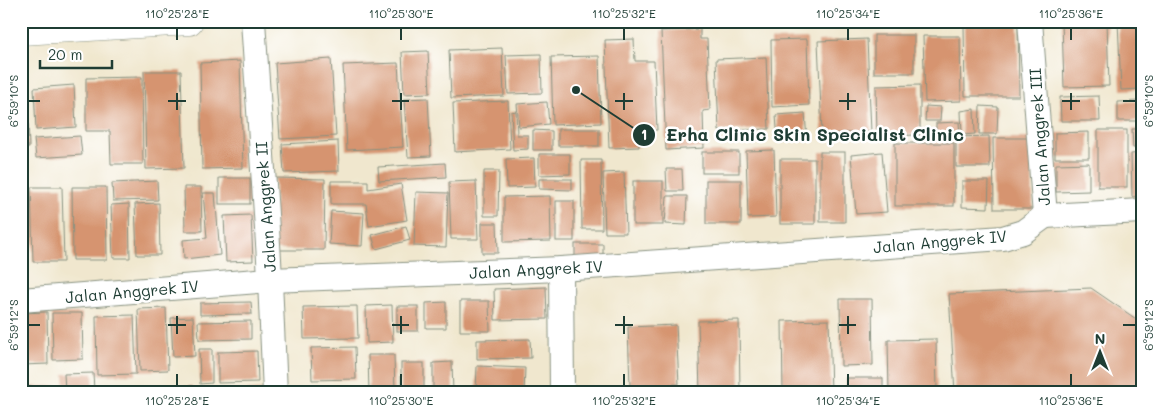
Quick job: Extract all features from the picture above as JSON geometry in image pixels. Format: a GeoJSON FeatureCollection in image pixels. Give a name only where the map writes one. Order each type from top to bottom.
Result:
{"type":"FeatureCollection","features":[{"type":"Feature","properties":{"kind":"main road"},"geometry":{"type":"LineString","coordinates":[[21,31],[189,21]]}},
{"type":"Feature","properties":{"kind":"street","name":"Jalan Anggrek II"},"geometry":{"type":"LineString","coordinates":[[253,21],[270,280],[275,393]]}},
{"type":"Feature","properties":{"kind":"street","name":"Jalan Anggrek III"},"geometry":{"type":"LineString","coordinates":[[1030,21],[1045,216],[1142,211]]}},
{"type":"Feature","properties":{"kind":"street","name":"Jalan Anggrek IV"},"geometry":{"type":"LineString","coordinates":[[21,300],[270,280],[561,269],[1003,238],[1024,232],[1045,216]]}},
{"type":"Feature","properties":{"kind":"street"},"geometry":{"type":"LineString","coordinates":[[561,269],[562,393]]}},
{"type":"Feature","properties":{"kind":"building"},"geometry":{"type":"Polygon","coordinates":[[[1107,21],[1109,86],[1064,87],[1062,22],[1107,21]]]}},
{"type":"Feature","properties":{"kind":"building"},"geometry":{"type":"Polygon","coordinates":[[[1118,21],[1142,21],[1142,89],[1121,90],[1118,21]]]}},
{"type":"Feature","properties":{"kind":"building"},"geometry":{"type":"Polygon","coordinates":[[[1018,24],[1019,96],[965,96],[964,25],[1018,24]]]}},
{"type":"Feature","properties":{"kind":"building"},"geometry":{"type":"Polygon","coordinates":[[[700,29],[700,39],[707,39],[710,110],[703,111],[704,148],[666,150],[661,31],[700,29]]]}},
{"type":"Feature","properties":{"kind":"building"},"geometry":{"type":"Polygon","coordinates":[[[874,35],[914,35],[914,73],[874,73],[874,35]]]}},
{"type":"Feature","properties":{"kind":"building"},"geometry":{"type":"Polygon","coordinates":[[[923,36],[960,36],[961,101],[925,102],[923,36]]]}},
{"type":"Feature","properties":{"kind":"building"},"geometry":{"type":"Polygon","coordinates":[[[634,39],[635,61],[654,61],[657,130],[638,131],[639,147],[609,148],[605,40],[634,39]]]}},
{"type":"Feature","properties":{"kind":"building"},"geometry":{"type":"Polygon","coordinates":[[[807,39],[809,105],[772,107],[771,40],[807,39]]]}},
{"type":"Feature","properties":{"kind":"building"},"geometry":{"type":"Polygon","coordinates":[[[867,39],[871,132],[822,134],[818,41],[867,39]]]}},
{"type":"Feature","properties":{"kind":"building"},"geometry":{"type":"Polygon","coordinates":[[[502,48],[504,96],[451,98],[449,50],[502,48]]]}},
{"type":"Feature","properties":{"kind":"building"},"geometry":{"type":"Polygon","coordinates":[[[428,51],[430,93],[404,94],[402,52],[428,51]]]}},
{"type":"Feature","properties":{"kind":"building"},"geometry":{"type":"Polygon","coordinates":[[[541,54],[542,93],[508,94],[506,55],[541,54]]]}},
{"type":"Feature","properties":{"kind":"building"},"geometry":{"type":"Polygon","coordinates":[[[599,56],[601,123],[553,125],[551,57],[599,56]]]}},
{"type":"Feature","properties":{"kind":"building"},"geometry":{"type":"Polygon","coordinates":[[[766,57],[769,129],[719,131],[716,59],[766,57]]]}},
{"type":"Feature","properties":{"kind":"building"},"geometry":{"type":"Polygon","coordinates":[[[331,59],[336,136],[280,139],[275,63],[331,59]]]}},
{"type":"Feature","properties":{"kind":"building"},"geometry":{"type":"Polygon","coordinates":[[[240,61],[243,168],[202,169],[200,63],[240,61]]]}},
{"type":"Feature","properties":{"kind":"building"},"geometry":{"type":"Polygon","coordinates":[[[398,63],[403,147],[347,150],[343,65],[398,63]]]}},
{"type":"Feature","properties":{"kind":"building"},"geometry":{"type":"Polygon","coordinates":[[[144,71],[181,71],[184,168],[146,169],[144,71]]]}},
{"type":"Feature","properties":{"kind":"building"},"geometry":{"type":"Polygon","coordinates":[[[142,77],[143,164],[111,164],[110,131],[86,131],[86,78],[142,77]]]}},
{"type":"Feature","properties":{"kind":"building"},"geometry":{"type":"Polygon","coordinates":[[[74,85],[76,127],[36,130],[34,88],[74,85]]]}},
{"type":"Feature","properties":{"kind":"building"},"geometry":{"type":"Polygon","coordinates":[[[920,85],[920,135],[877,136],[876,86],[920,85]]]}},
{"type":"Feature","properties":{"kind":"building"},"geometry":{"type":"Polygon","coordinates":[[[21,87],[27,87],[29,148],[21,148],[21,87]]]}},
{"type":"Feature","properties":{"kind":"building"},"geometry":{"type":"Polygon","coordinates":[[[1099,96],[1100,121],[1061,121],[1060,97],[1099,96]]]}},
{"type":"Feature","properties":{"kind":"building"},"geometry":{"type":"Polygon","coordinates":[[[428,98],[431,156],[408,157],[404,99],[428,98]]]}},
{"type":"Feature","properties":{"kind":"building"},"geometry":{"type":"Polygon","coordinates":[[[508,101],[510,149],[455,152],[453,103],[508,101]]]}},
{"type":"Feature","properties":{"kind":"building"},"geometry":{"type":"Polygon","coordinates":[[[1142,101],[1142,121],[1118,121],[1118,102],[1142,101]]]}},
{"type":"Feature","properties":{"kind":"building"},"geometry":{"type":"Polygon","coordinates":[[[547,102],[549,124],[519,127],[517,104],[547,102]]]}},
{"type":"Feature","properties":{"kind":"building"},"geometry":{"type":"Polygon","coordinates":[[[926,106],[941,107],[940,121],[925,121],[926,106]]]}},
{"type":"Feature","properties":{"kind":"building"},"geometry":{"type":"Polygon","coordinates":[[[980,106],[998,107],[997,134],[979,134],[980,106]]]}},
{"type":"Feature","properties":{"kind":"building"},"geometry":{"type":"Polygon","coordinates":[[[974,109],[975,134],[962,135],[961,111],[974,109]]]}},
{"type":"Feature","properties":{"kind":"building"},"geometry":{"type":"Polygon","coordinates":[[[516,111],[517,135],[528,135],[528,149],[513,150],[511,112],[516,111]]]}},
{"type":"Feature","properties":{"kind":"building"},"geometry":{"type":"Polygon","coordinates":[[[805,113],[807,140],[778,142],[776,115],[805,113]]]}},
{"type":"Feature","properties":{"kind":"building"},"geometry":{"type":"Polygon","coordinates":[[[959,122],[960,135],[936,136],[936,123],[959,122]]]}},
{"type":"Feature","properties":{"kind":"building"},"geometry":{"type":"Polygon","coordinates":[[[558,129],[599,129],[599,146],[558,146],[558,129]]]}},
{"type":"Feature","properties":{"kind":"building"},"geometry":{"type":"Polygon","coordinates":[[[1132,129],[1142,129],[1142,148],[1133,148],[1132,129]]]}},
{"type":"Feature","properties":{"kind":"building"},"geometry":{"type":"Polygon","coordinates":[[[533,130],[552,131],[552,150],[533,150],[533,130]]]}},
{"type":"Feature","properties":{"kind":"building"},"geometry":{"type":"Polygon","coordinates":[[[1098,130],[1127,130],[1127,187],[1098,187],[1098,130]]]}},
{"type":"Feature","properties":{"kind":"building"},"geometry":{"type":"Polygon","coordinates":[[[1089,132],[1089,158],[1055,158],[1055,133],[1089,132]]]}},
{"type":"Feature","properties":{"kind":"building"},"geometry":{"type":"Polygon","coordinates":[[[80,136],[82,155],[36,158],[34,139],[80,136]]]}},
{"type":"Feature","properties":{"kind":"building"},"geometry":{"type":"Polygon","coordinates":[[[989,136],[990,167],[956,167],[956,137],[989,136]]]}},
{"type":"Feature","properties":{"kind":"building"},"geometry":{"type":"Polygon","coordinates":[[[993,138],[1032,138],[1033,209],[994,209],[993,138]]]}},
{"type":"Feature","properties":{"kind":"building"},"geometry":{"type":"Polygon","coordinates":[[[338,141],[339,171],[284,173],[282,144],[338,141]]]}},
{"type":"Feature","properties":{"kind":"building"},"geometry":{"type":"Polygon","coordinates":[[[895,143],[954,143],[954,206],[895,206],[895,143]]]}},
{"type":"Feature","properties":{"kind":"building"},"geometry":{"type":"Polygon","coordinates":[[[774,150],[776,217],[748,218],[746,151],[774,150]]]}},
{"type":"Feature","properties":{"kind":"building"},"geometry":{"type":"Polygon","coordinates":[[[702,152],[739,152],[739,173],[702,173],[702,152]]]}},
{"type":"Feature","properties":{"kind":"building"},"geometry":{"type":"Polygon","coordinates":[[[820,152],[845,152],[845,222],[820,222],[820,152]]]}},
{"type":"Feature","properties":{"kind":"building"},"geometry":{"type":"Polygon","coordinates":[[[882,152],[887,212],[856,214],[851,155],[882,152]]]}},
{"type":"Feature","properties":{"kind":"building"},"geometry":{"type":"Polygon","coordinates":[[[1142,153],[1142,196],[1132,197],[1131,154],[1142,153]]]}},
{"type":"Feature","properties":{"kind":"building"},"geometry":{"type":"Polygon","coordinates":[[[539,154],[570,154],[570,174],[539,175],[539,154]]]}},
{"type":"Feature","properties":{"kind":"building"},"geometry":{"type":"Polygon","coordinates":[[[534,158],[535,187],[507,188],[506,159],[534,158]]]}},
{"type":"Feature","properties":{"kind":"building"},"geometry":{"type":"Polygon","coordinates":[[[780,159],[815,159],[815,224],[780,224],[780,159]]]}},
{"type":"Feature","properties":{"kind":"building"},"geometry":{"type":"Polygon","coordinates":[[[581,160],[601,160],[602,229],[582,229],[581,160]]]}},
{"type":"Feature","properties":{"kind":"building"},"geometry":{"type":"Polygon","coordinates":[[[445,163],[446,177],[379,181],[378,167],[445,163]]]}},
{"type":"Feature","properties":{"kind":"building"},"geometry":{"type":"Polygon","coordinates":[[[1089,163],[1089,191],[1056,192],[1056,164],[1089,163]]]}},
{"type":"Feature","properties":{"kind":"building"},"geometry":{"type":"Polygon","coordinates":[[[666,169],[682,169],[683,191],[667,191],[666,169]]]}},
{"type":"Feature","properties":{"kind":"building"},"geometry":{"type":"Polygon","coordinates":[[[484,171],[499,171],[498,216],[484,216],[484,171]]]}},
{"type":"Feature","properties":{"kind":"building"},"geometry":{"type":"Polygon","coordinates":[[[624,172],[626,233],[605,233],[603,173],[624,172]]]}},
{"type":"Feature","properties":{"kind":"building"},"geometry":{"type":"Polygon","coordinates":[[[219,178],[250,178],[250,204],[219,204],[219,178]]]}},
{"type":"Feature","properties":{"kind":"building"},"geometry":{"type":"Polygon","coordinates":[[[275,178],[325,179],[324,250],[274,250],[275,178]]]}},
{"type":"Feature","properties":{"kind":"building"},"geometry":{"type":"Polygon","coordinates":[[[539,179],[572,179],[572,190],[539,189],[539,179]]]}},
{"type":"Feature","properties":{"kind":"building"},"geometry":{"type":"Polygon","coordinates":[[[706,180],[741,180],[741,224],[706,224],[706,180]]]}},
{"type":"Feature","properties":{"kind":"building"},"geometry":{"type":"Polygon","coordinates":[[[157,181],[158,200],[113,201],[112,183],[157,181]]]}},
{"type":"Feature","properties":{"kind":"building"},"geometry":{"type":"Polygon","coordinates":[[[331,181],[368,181],[368,189],[401,184],[407,220],[369,226],[366,204],[331,204],[331,181]]]}},
{"type":"Feature","properties":{"kind":"building"},"geometry":{"type":"Polygon","coordinates":[[[476,181],[478,239],[451,239],[449,182],[476,181]]]}},
{"type":"Feature","properties":{"kind":"building"},"geometry":{"type":"Polygon","coordinates":[[[633,181],[663,181],[663,225],[633,225],[633,181]]]}},
{"type":"Feature","properties":{"kind":"building"},"geometry":{"type":"Polygon","coordinates":[[[962,181],[989,181],[988,208],[962,207],[962,181]]]}},
{"type":"Feature","properties":{"kind":"building"},"geometry":{"type":"Polygon","coordinates":[[[31,187],[62,187],[64,262],[33,262],[31,187]]]}},
{"type":"Feature","properties":{"kind":"building"},"geometry":{"type":"Polygon","coordinates":[[[72,187],[106,187],[107,260],[73,260],[72,187]]]}},
{"type":"Feature","properties":{"kind":"building"},"geometry":{"type":"Polygon","coordinates":[[[184,187],[201,187],[202,231],[185,231],[184,187]]]}},
{"type":"Feature","properties":{"kind":"building"},"geometry":{"type":"Polygon","coordinates":[[[21,192],[27,192],[27,207],[21,207],[21,192]]]}},
{"type":"Feature","properties":{"kind":"building"},"geometry":{"type":"Polygon","coordinates":[[[416,192],[448,193],[446,247],[414,246],[416,192]]]}},
{"type":"Feature","properties":{"kind":"building"},"geometry":{"type":"Polygon","coordinates":[[[203,193],[215,193],[220,255],[184,259],[183,240],[207,238],[203,193]]]}},
{"type":"Feature","properties":{"kind":"building"},"geometry":{"type":"Polygon","coordinates":[[[550,196],[551,241],[504,242],[504,197],[550,196]]]}},
{"type":"Feature","properties":{"kind":"building"},"geometry":{"type":"Polygon","coordinates":[[[667,196],[687,196],[686,225],[665,224],[667,196]]]}},
{"type":"Feature","properties":{"kind":"building"},"geometry":{"type":"Polygon","coordinates":[[[556,201],[574,201],[574,241],[556,241],[556,201]]]}},
{"type":"Feature","properties":{"kind":"building"},"geometry":{"type":"Polygon","coordinates":[[[159,203],[160,255],[137,255],[135,204],[159,203]]]}},
{"type":"Feature","properties":{"kind":"building"},"geometry":{"type":"Polygon","coordinates":[[[129,204],[130,258],[113,258],[111,205],[129,204]]]}},
{"type":"Feature","properties":{"kind":"building"},"geometry":{"type":"Polygon","coordinates":[[[331,211],[364,213],[362,246],[329,244],[331,211]]]}},
{"type":"Feature","properties":{"kind":"building"},"geometry":{"type":"Polygon","coordinates":[[[251,215],[253,261],[226,262],[224,216],[251,215]]]}},
{"type":"Feature","properties":{"kind":"building"},"geometry":{"type":"Polygon","coordinates":[[[21,222],[23,222],[24,264],[21,264],[21,222]]]}},
{"type":"Feature","properties":{"kind":"building"},"geometry":{"type":"Polygon","coordinates":[[[482,223],[497,223],[498,253],[482,253],[482,223]]]}},
{"type":"Feature","properties":{"kind":"building"},"geometry":{"type":"Polygon","coordinates":[[[406,226],[410,240],[376,249],[372,235],[406,226]]]}},
{"type":"Feature","properties":{"kind":"building"},"geometry":{"type":"Polygon","coordinates":[[[575,244],[603,244],[603,258],[575,258],[575,244]]]}},
{"type":"Feature","properties":{"kind":"building"},"geometry":{"type":"Polygon","coordinates":[[[546,287],[547,319],[495,320],[494,289],[546,287]]]}},
{"type":"Feature","properties":{"kind":"building"},"geometry":{"type":"Polygon","coordinates":[[[1091,288],[1142,323],[1142,393],[955,393],[949,294],[1091,288]]]}},
{"type":"Feature","properties":{"kind":"building"},"geometry":{"type":"Polygon","coordinates":[[[840,299],[872,299],[873,365],[841,366],[840,299]]]}},
{"type":"Feature","properties":{"kind":"building"},"geometry":{"type":"Polygon","coordinates":[[[460,301],[489,301],[490,331],[460,331],[460,301]]]}},
{"type":"Feature","properties":{"kind":"building"},"geometry":{"type":"Polygon","coordinates":[[[251,302],[252,314],[200,315],[200,303],[251,302]]]}},
{"type":"Feature","properties":{"kind":"building"},"geometry":{"type":"Polygon","coordinates":[[[446,302],[446,328],[426,328],[426,303],[446,302]]]}},
{"type":"Feature","properties":{"kind":"building"},"geometry":{"type":"Polygon","coordinates":[[[392,305],[393,342],[367,343],[366,306],[392,305]]]}},
{"type":"Feature","properties":{"kind":"building"},"geometry":{"type":"Polygon","coordinates":[[[357,306],[358,338],[304,339],[303,307],[357,306]]]}},
{"type":"Feature","properties":{"kind":"building"},"geometry":{"type":"Polygon","coordinates":[[[397,306],[418,306],[418,331],[397,331],[397,306]]]}},
{"type":"Feature","properties":{"kind":"building"},"geometry":{"type":"Polygon","coordinates":[[[166,308],[168,370],[140,371],[138,309],[166,308]]]}},
{"type":"Feature","properties":{"kind":"building"},"geometry":{"type":"Polygon","coordinates":[[[47,312],[48,364],[22,365],[21,313],[47,312]]]}},
{"type":"Feature","properties":{"kind":"building"},"geometry":{"type":"Polygon","coordinates":[[[52,313],[82,313],[83,359],[53,360],[52,313]]]}},
{"type":"Feature","properties":{"kind":"building"},"geometry":{"type":"Polygon","coordinates":[[[134,315],[136,374],[97,375],[96,316],[134,315]]]}},
{"type":"Feature","properties":{"kind":"building"},"geometry":{"type":"Polygon","coordinates":[[[193,317],[195,356],[173,357],[171,318],[193,317]]]}},
{"type":"Feature","properties":{"kind":"building"},"geometry":{"type":"Polygon","coordinates":[[[739,320],[740,393],[700,393],[698,321],[739,320]]]}},
{"type":"Feature","properties":{"kind":"building"},"geometry":{"type":"Polygon","coordinates":[[[829,320],[831,393],[783,393],[782,321],[829,320]]]}},
{"type":"Feature","properties":{"kind":"building"},"geometry":{"type":"Polygon","coordinates":[[[251,321],[251,339],[199,340],[198,322],[251,321]]]}},
{"type":"Feature","properties":{"kind":"building"},"geometry":{"type":"Polygon","coordinates":[[[676,325],[679,384],[630,386],[628,327],[676,325]]]}},
{"type":"Feature","properties":{"kind":"building"},"geometry":{"type":"Polygon","coordinates":[[[530,339],[531,358],[477,359],[477,340],[530,339]]]}},
{"type":"Feature","properties":{"kind":"building"},"geometry":{"type":"Polygon","coordinates":[[[936,339],[937,393],[889,393],[888,340],[936,339]]]}},
{"type":"Feature","properties":{"kind":"building"},"geometry":{"type":"Polygon","coordinates":[[[355,347],[356,379],[312,380],[311,348],[355,347]]]}},
{"type":"Feature","properties":{"kind":"building"},"geometry":{"type":"Polygon","coordinates":[[[199,349],[212,349],[212,383],[200,384],[199,349]]]}},
{"type":"Feature","properties":{"kind":"building"},"geometry":{"type":"Polygon","coordinates":[[[257,351],[258,382],[218,383],[218,352],[257,351]]]}},
{"type":"Feature","properties":{"kind":"building"},"geometry":{"type":"Polygon","coordinates":[[[368,355],[394,355],[395,393],[369,393],[368,355]]]}},
{"type":"Feature","properties":{"kind":"building"},"geometry":{"type":"Polygon","coordinates":[[[452,362],[453,393],[433,393],[433,363],[452,362]]]}},
{"type":"Feature","properties":{"kind":"building"},"geometry":{"type":"Polygon","coordinates":[[[401,363],[424,363],[424,393],[401,393],[401,363]]]}},
{"type":"Feature","properties":{"kind":"building"},"geometry":{"type":"Polygon","coordinates":[[[477,366],[525,368],[524,393],[476,393],[477,366]]]}},
{"type":"Feature","properties":{"kind":"building"},"geometry":{"type":"Polygon","coordinates":[[[93,373],[94,391],[65,391],[64,374],[93,373]]]}},
{"type":"Feature","properties":{"kind":"building"},"geometry":{"type":"Polygon","coordinates":[[[846,378],[883,378],[883,393],[846,393],[846,378]]]}},
{"type":"Feature","properties":{"kind":"building"},"geometry":{"type":"Polygon","coordinates":[[[57,386],[57,393],[24,393],[24,387],[57,386]]]}},
{"type":"Feature","properties":{"kind":"building"},"geometry":{"type":"Polygon","coordinates":[[[193,386],[194,393],[169,393],[169,387],[193,386]]]}},
{"type":"Feature","properties":{"kind":"building"},"geometry":{"type":"Polygon","coordinates":[[[161,388],[161,393],[132,393],[132,389],[161,388]]]}},
{"type":"Feature","properties":{"kind":"building"},"geometry":{"type":"Polygon","coordinates":[[[747,388],[772,388],[772,393],[748,393],[747,388]]]}},
{"type":"Feature","properties":{"kind":"building"},"geometry":{"type":"Polygon","coordinates":[[[265,390],[266,393],[223,393],[223,391],[265,390]]]}},
{"type":"Feature","properties":{"kind":"place","name":"Erha Clinic Skin Specialist Clinic"},"geometry":{"type":"Point","coordinates":[576,90]}}]}
